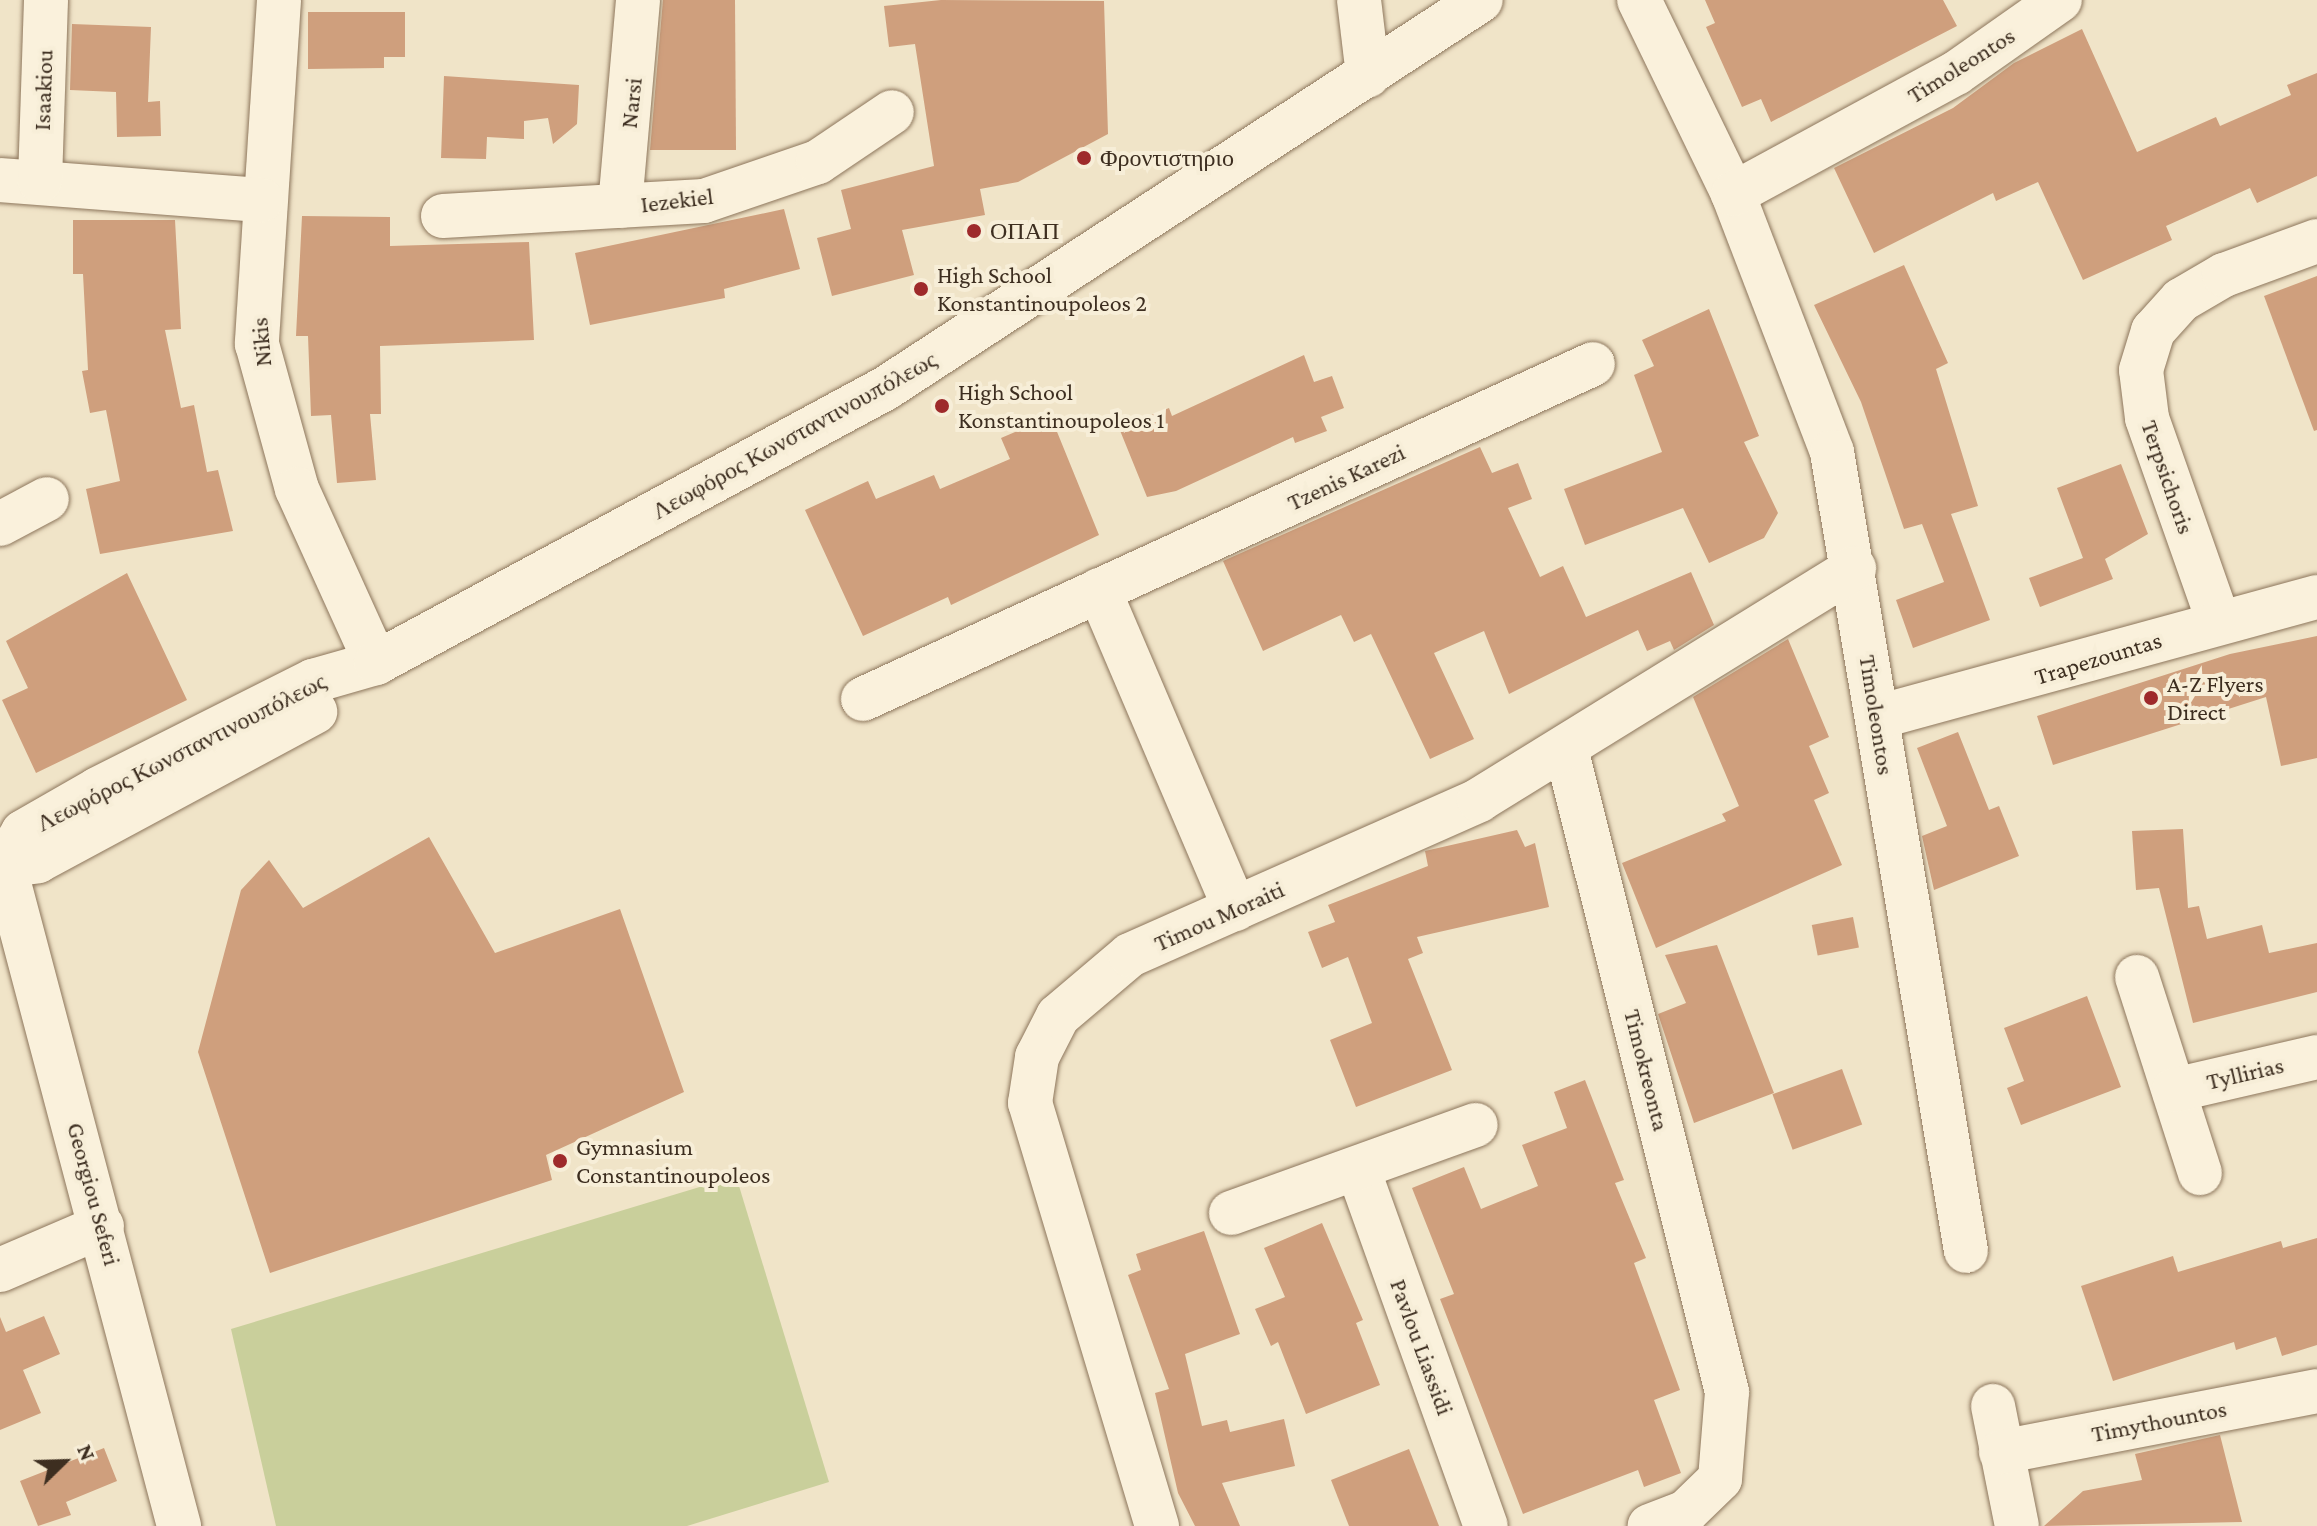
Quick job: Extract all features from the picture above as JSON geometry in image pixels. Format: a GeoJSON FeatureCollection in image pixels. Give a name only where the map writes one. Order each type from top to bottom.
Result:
{"type":"FeatureCollection","features":[{"type":"Feature","properties":{"kind":"street","name":"Isaakiou"},"geometry":{"type":"LineString","coordinates":[[20,180],[46,0]]}},
{"type":"Feature","properties":{"kind":"street","name":"Nikis"},"geometry":{"type":"LineString","coordinates":[[279,0],[261,200],[257,344],[271,412],[323,552],[376,663]]}},
{"type":"Feature","properties":{"kind":"street","name":"Narsi"},"geometry":{"type":"LineString","coordinates":[[620,206],[638,0]]}},
{"type":"Feature","properties":{"kind":"street"},"geometry":{"type":"LineString","coordinates":[[1359,0],[1368,75]]}},
{"type":"Feature","properties":{"kind":"street","name":"Λεωφόρος Κωνσταντινουπόλεως"},"geometry":{"type":"LineString","coordinates":[[2,865],[23,832],[98,789],[313,681],[376,663],[886,388],[1481,0]]}},
{"type":"Feature","properties":{"kind":"street","name":"Timoleontos"},"geometry":{"type":"LineString","coordinates":[[1639,0],[1733,194],[1832,452],[1854,568],[1966,1251]]}},
{"type":"Feature","properties":{"kind":"street","name":"Timoleontos"},"geometry":{"type":"LineString","coordinates":[[1733,194],[1956,73],[2060,0]]}},
{"type":"Feature","properties":{"kind":"street","name":"Iezekiel"},"geometry":{"type":"LineString","coordinates":[[443,216],[704,201],[804,167],[892,112]]}},
{"type":"Feature","properties":{"kind":"street"},"geometry":{"type":"LineString","coordinates":[[20,180],[261,200]]}},
{"type":"Feature","properties":{"kind":"street","name":"Terpsichoris"},"geometry":{"type":"LineString","coordinates":[[2218,620],[2147,418],[2141,370],[2153,331],[2181,300],[2224,275],[2317,241]]}},
{"type":"Feature","properties":{"kind":"street","name":"Tzenis Karezi"},"geometry":{"type":"LineString","coordinates":[[863,699],[1593,364]]}},
{"type":"Feature","properties":{"kind":"street"},"geometry":{"type":"LineString","coordinates":[[0,524],[47,499]]}},
{"type":"Feature","properties":{"kind":"street","name":"Timou Moraiti"},"geometry":{"type":"LineString","coordinates":[[1157,1526],[1030,1103],[1037,1057],[1058,1016],[1086,985],[1130,955],[1479,800],[1566,749],[1854,568]]}},
{"type":"Feature","properties":{"kind":"street"},"geometry":{"type":"LineString","coordinates":[[1099,590],[1235,909]]}},
{"type":"Feature","properties":{"kind":"street","name":"Trapezountas"},"geometry":{"type":"LineString","coordinates":[[1878,717],[1965,699],[2218,620],[2317,597]]}},
{"type":"Feature","properties":{"kind":"street","name":"Timokreonta"},"geometry":{"type":"LineString","coordinates":[[1566,749],[1727,1392],[1720,1479],[1686,1512],[1650,1526]]}},
{"type":"Feature","properties":{"kind":"street","name":"Georgiou Seferi"},"geometry":{"type":"LineString","coordinates":[[2,865],[102,1226],[179,1526]]}},
{"type":"Feature","properties":{"kind":"street","name":"Tyllirias"},"geometry":{"type":"LineString","coordinates":[[2137,977],[2200,1173]]}},
{"type":"Feature","properties":{"kind":"street","name":"Tyllirias"},"geometry":{"type":"LineString","coordinates":[[2174,1090],[2317,1057]]}},
{"type":"Feature","properties":{"kind":"street"},"geometry":{"type":"LineString","coordinates":[[1231,1213],[1476,1125]]}},
{"type":"Feature","properties":{"kind":"street","name":"Pavlou Liassidi"},"geometry":{"type":"LineString","coordinates":[[1358,1169],[1486,1526]]}},
{"type":"Feature","properties":{"kind":"street"},"geometry":{"type":"LineString","coordinates":[[0,1270],[102,1226]]}},
{"type":"Feature","properties":{"kind":"street","name":"Timythountos"},"geometry":{"type":"LineString","coordinates":[[2001,1452],[2317,1391]]}},
{"type":"Feature","properties":{"kind":"street"},"geometry":{"type":"LineString","coordinates":[[1993,1406],[2017,1526]]}},
{"type":"Feature","properties":{"kind":"green space"},"geometry":{"type":"Polygon","coordinates":[[[736,1176],[829,1482],[687,1526],[276,1526],[231,1329],[736,1176]]]}},
{"type":"Feature","properties":{"kind":"building"},"geometry":{"type":"Polygon","coordinates":[[[663,0],[735,0],[736,150],[650,150],[663,0]]]}},
{"type":"Feature","properties":{"kind":"building"},"geometry":{"type":"Polygon","coordinates":[[[941,0],[1104,1],[1108,134],[1018,182],[980,189],[985,215],[902,230],[914,275],[832,296],[817,238],[851,229],[841,190],[934,166],[915,44],[889,47],[884,6],[941,0]]]}},
{"type":"Feature","properties":{"kind":"building"},"geometry":{"type":"Polygon","coordinates":[[[1705,0],[1943,0],[1957,26],[1771,122],[1761,99],[1742,107],[1706,27],[1715,23],[1705,0]]]}},
{"type":"Feature","properties":{"kind":"building"},"geometry":{"type":"Polygon","coordinates":[[[308,12],[405,12],[405,57],[384,57],[384,68],[308,69],[308,12]]]}},
{"type":"Feature","properties":{"kind":"building"},"geometry":{"type":"Polygon","coordinates":[[[72,24],[151,27],[148,102],[160,101],[161,136],[117,137],[116,92],[70,90],[72,24]]]}},
{"type":"Feature","properties":{"kind":"building"},"geometry":{"type":"Polygon","coordinates":[[[2082,29],[2137,152],[2216,117],[2220,126],[2291,95],[2287,85],[2317,73],[2317,176],[2257,203],[2250,188],[2166,226],[2172,240],[2083,280],[2038,182],[1996,201],[1993,193],[1874,253],[1834,168],[1953,108],[2014,63],[2082,29]]]}},
{"type":"Feature","properties":{"kind":"building"},"geometry":{"type":"Polygon","coordinates":[[[444,76],[579,85],[577,124],[553,144],[548,118],[524,121],[524,139],[487,137],[486,159],[441,158],[444,76]]]}},
{"type":"Feature","properties":{"kind":"building"},"geometry":{"type":"Polygon","coordinates":[[[784,209],[800,269],[724,289],[725,298],[590,325],[575,253],[784,209]]]}},
{"type":"Feature","properties":{"kind":"building"},"geometry":{"type":"Polygon","coordinates":[[[302,216],[390,217],[390,246],[529,242],[534,340],[380,346],[381,414],[370,414],[376,480],[337,483],[331,415],[311,416],[308,336],[296,336],[302,216]]]}},
{"type":"Feature","properties":{"kind":"building"},"geometry":{"type":"Polygon","coordinates":[[[73,220],[175,220],[181,329],[165,330],[181,408],[194,405],[207,472],[218,470],[233,531],[100,554],[86,489],[120,481],[106,410],[90,413],[82,371],[88,370],[83,274],[73,274],[73,220]]]}},
{"type":"Feature","properties":{"kind":"building"},"geometry":{"type":"Polygon","coordinates":[[[1904,265],[1948,363],[1936,369],[1978,506],[1951,514],[1990,620],[1913,648],[1896,600],[1944,582],[1922,524],[1904,529],[1861,402],[1814,305],[1904,265]]]}},
{"type":"Feature","properties":{"kind":"building"},"geometry":{"type":"Polygon","coordinates":[[[2317,276],[2317,430],[2314,431],[2264,296],[2317,276]]]}},
{"type":"Feature","properties":{"kind":"building"},"geometry":{"type":"Polygon","coordinates":[[[1709,309],[1759,436],[1744,442],[1778,513],[1764,538],[1709,563],[1683,508],[1585,545],[1564,489],[1662,452],[1634,375],[1654,366],[1642,340],[1709,309]]]}},
{"type":"Feature","properties":{"kind":"building"},"geometry":{"type":"Polygon","coordinates":[[[1304,355],[1314,382],[1332,376],[1344,408],[1321,417],[1327,431],[1295,443],[1293,437],[1176,491],[1147,497],[1119,428],[1169,408],[1172,416],[1304,355]]]}},
{"type":"Feature","properties":{"kind":"building"},"geometry":{"type":"Polygon","coordinates":[[[1051,417],[1099,535],[951,605],[948,597],[863,636],[805,510],[868,481],[876,499],[934,475],[940,489],[1010,459],[1001,438],[1051,417]]]}},
{"type":"Feature","properties":{"kind":"building"},"geometry":{"type":"Polygon","coordinates":[[[1480,447],[1492,473],[1518,463],[1532,499],[1508,508],[1540,577],[1563,566],[1586,617],[1691,572],[1714,625],[1674,650],[1670,641],[1647,651],[1638,630],[1509,694],[1484,631],[1434,653],[1474,739],[1430,759],[1371,634],[1354,642],[1341,615],[1263,651],[1223,561],[1480,447]]]}},
{"type":"Feature","properties":{"kind":"building"},"geometry":{"type":"Polygon","coordinates":[[[2121,464],[2148,534],[2105,559],[2113,579],[2040,607],[2029,578],[2083,558],[2057,488],[2121,464]]]}},
{"type":"Feature","properties":{"kind":"building"},"geometry":{"type":"Polygon","coordinates":[[[127,573],[187,700],[36,773],[2,700],[28,688],[6,641],[127,573]]]}},
{"type":"Feature","properties":{"kind":"building"},"geometry":{"type":"Polygon","coordinates":[[[2317,636],[2317,758],[2281,766],[2266,697],[2053,765],[2037,716],[2230,654],[2317,636]]]}},
{"type":"Feature","properties":{"kind":"building"},"geometry":{"type":"Polygon","coordinates":[[[1788,639],[1829,737],[1809,746],[1829,793],[1814,800],[1842,865],[1656,948],[1622,863],[1726,821],[1722,814],[1739,806],[1693,697],[1788,639]]]}},
{"type":"Feature","properties":{"kind":"building"},"geometry":{"type":"Polygon","coordinates":[[[1958,732],[1989,810],[1999,806],[2019,856],[1934,890],[1922,836],[1947,826],[1917,748],[1958,732]]]}},
{"type":"Feature","properties":{"kind":"building"},"geometry":{"type":"Polygon","coordinates":[[[2183,829],[2188,908],[2199,906],[2207,939],[2262,925],[2269,953],[2317,943],[2317,992],[2193,1023],[2159,888],[2136,890],[2132,831],[2183,829]]]}},
{"type":"Feature","properties":{"kind":"building"},"geometry":{"type":"Polygon","coordinates":[[[1517,830],[1525,847],[1535,843],[1549,907],[1417,937],[1423,953],[1408,959],[1452,1070],[1356,1107],[1330,1040],[1372,1023],[1348,957],[1322,968],[1308,932],[1335,922],[1328,905],[1428,866],[1425,851],[1517,830]]]}},
{"type":"Feature","properties":{"kind":"building","name":"Gymnasium Constantinoupoleos"},"geometry":{"type":"Polygon","coordinates":[[[429,837],[495,953],[620,909],[684,1092],[546,1155],[552,1180],[270,1273],[198,1052],[241,890],[269,860],[303,908],[429,837]]]}},
{"type":"Feature","properties":{"kind":"building"},"geometry":{"type":"Polygon","coordinates":[[[1853,917],[1859,947],[1818,955],[1812,925],[1853,917]]]}},
{"type":"Feature","properties":{"kind":"building"},"geometry":{"type":"Polygon","coordinates":[[[1717,945],[1774,1093],[1694,1123],[1658,1014],[1686,1003],[1665,955],[1717,945]]]}},
{"type":"Feature","properties":{"kind":"building"},"geometry":{"type":"Polygon","coordinates":[[[2087,996],[2121,1087],[2021,1125],[2007,1088],[2024,1081],[2004,1028],[2087,996]]]}},
{"type":"Feature","properties":{"kind":"building"},"geometry":{"type":"Polygon","coordinates":[[[1842,1069],[1862,1124],[1793,1150],[1772,1094],[1842,1069]]]}},
{"type":"Feature","properties":{"kind":"building"},"geometry":{"type":"Polygon","coordinates":[[[1585,1080],[1624,1180],[1615,1183],[1646,1258],[1634,1263],[1680,1390],[1654,1400],[1681,1473],[1644,1487],[1638,1470],[1523,1514],[1440,1299],[1454,1294],[1412,1188],[1464,1167],[1481,1209],[1538,1186],[1522,1145],[1567,1128],[1554,1092],[1585,1080]]]}},
{"type":"Feature","properties":{"kind":"building"},"geometry":{"type":"Polygon","coordinates":[[[1322,1223],[1363,1320],[1356,1323],[1380,1385],[1306,1414],[1278,1342],[1271,1346],[1255,1309],[1285,1297],[1264,1248],[1322,1223]]]}},
{"type":"Feature","properties":{"kind":"building"},"geometry":{"type":"Polygon","coordinates":[[[1204,1231],[1240,1334],[1185,1354],[1202,1426],[1227,1420],[1230,1432],[1284,1419],[1295,1466],[1222,1483],[1240,1526],[1195,1526],[1178,1493],[1155,1393],[1169,1389],[1128,1275],[1141,1270],[1136,1254],[1204,1231]]]}},
{"type":"Feature","properties":{"kind":"building"},"geometry":{"type":"Polygon","coordinates":[[[2317,1238],[2317,1345],[2282,1356],[2276,1337],[2236,1350],[2234,1342],[2113,1381],[2081,1286],[2173,1256],[2178,1272],[2281,1241],[2283,1248],[2317,1238]]]}},
{"type":"Feature","properties":{"kind":"building"},"geometry":{"type":"Polygon","coordinates":[[[44,1316],[60,1354],[23,1370],[41,1413],[0,1430],[0,1317],[6,1332],[44,1316]]]}},
{"type":"Feature","properties":{"kind":"building"},"geometry":{"type":"Polygon","coordinates":[[[2220,1435],[2242,1522],[2044,1526],[2083,1491],[2142,1480],[2135,1454],[2220,1435]]]}},
{"type":"Feature","properties":{"kind":"building"},"geometry":{"type":"Polygon","coordinates":[[[104,1448],[117,1481],[66,1502],[71,1515],[38,1526],[20,1481],[104,1448]]]}},
{"type":"Feature","properties":{"kind":"building"},"geometry":{"type":"Polygon","coordinates":[[[1409,1449],[1439,1526],[1349,1526],[1331,1480],[1409,1449]]]}},
{"type":"Feature","properties":{"kind":"place","name":"Φροντιστηριο"},"geometry":{"type":"Point","coordinates":[1084,158]}},
{"type":"Feature","properties":{"kind":"place","name":"ΟΠΑΠ"},"geometry":{"type":"Point","coordinates":[974,231]}},
{"type":"Feature","properties":{"kind":"place","name":"High School Konstantinoupoleos 2"},"geometry":{"type":"Point","coordinates":[921,289]}},
{"type":"Feature","properties":{"kind":"place","name":"High School Konstantinoupoleos 1"},"geometry":{"type":"Point","coordinates":[942,406]}},
{"type":"Feature","properties":{"kind":"place","name":"A-Z Flyers Direct"},"geometry":{"type":"Point","coordinates":[2151,698]}},
{"type":"Feature","properties":{"kind":"place","name":"Gymnasium Constantinoupoleos"},"geometry":{"type":"Point","coordinates":[560,1161]}}]}
